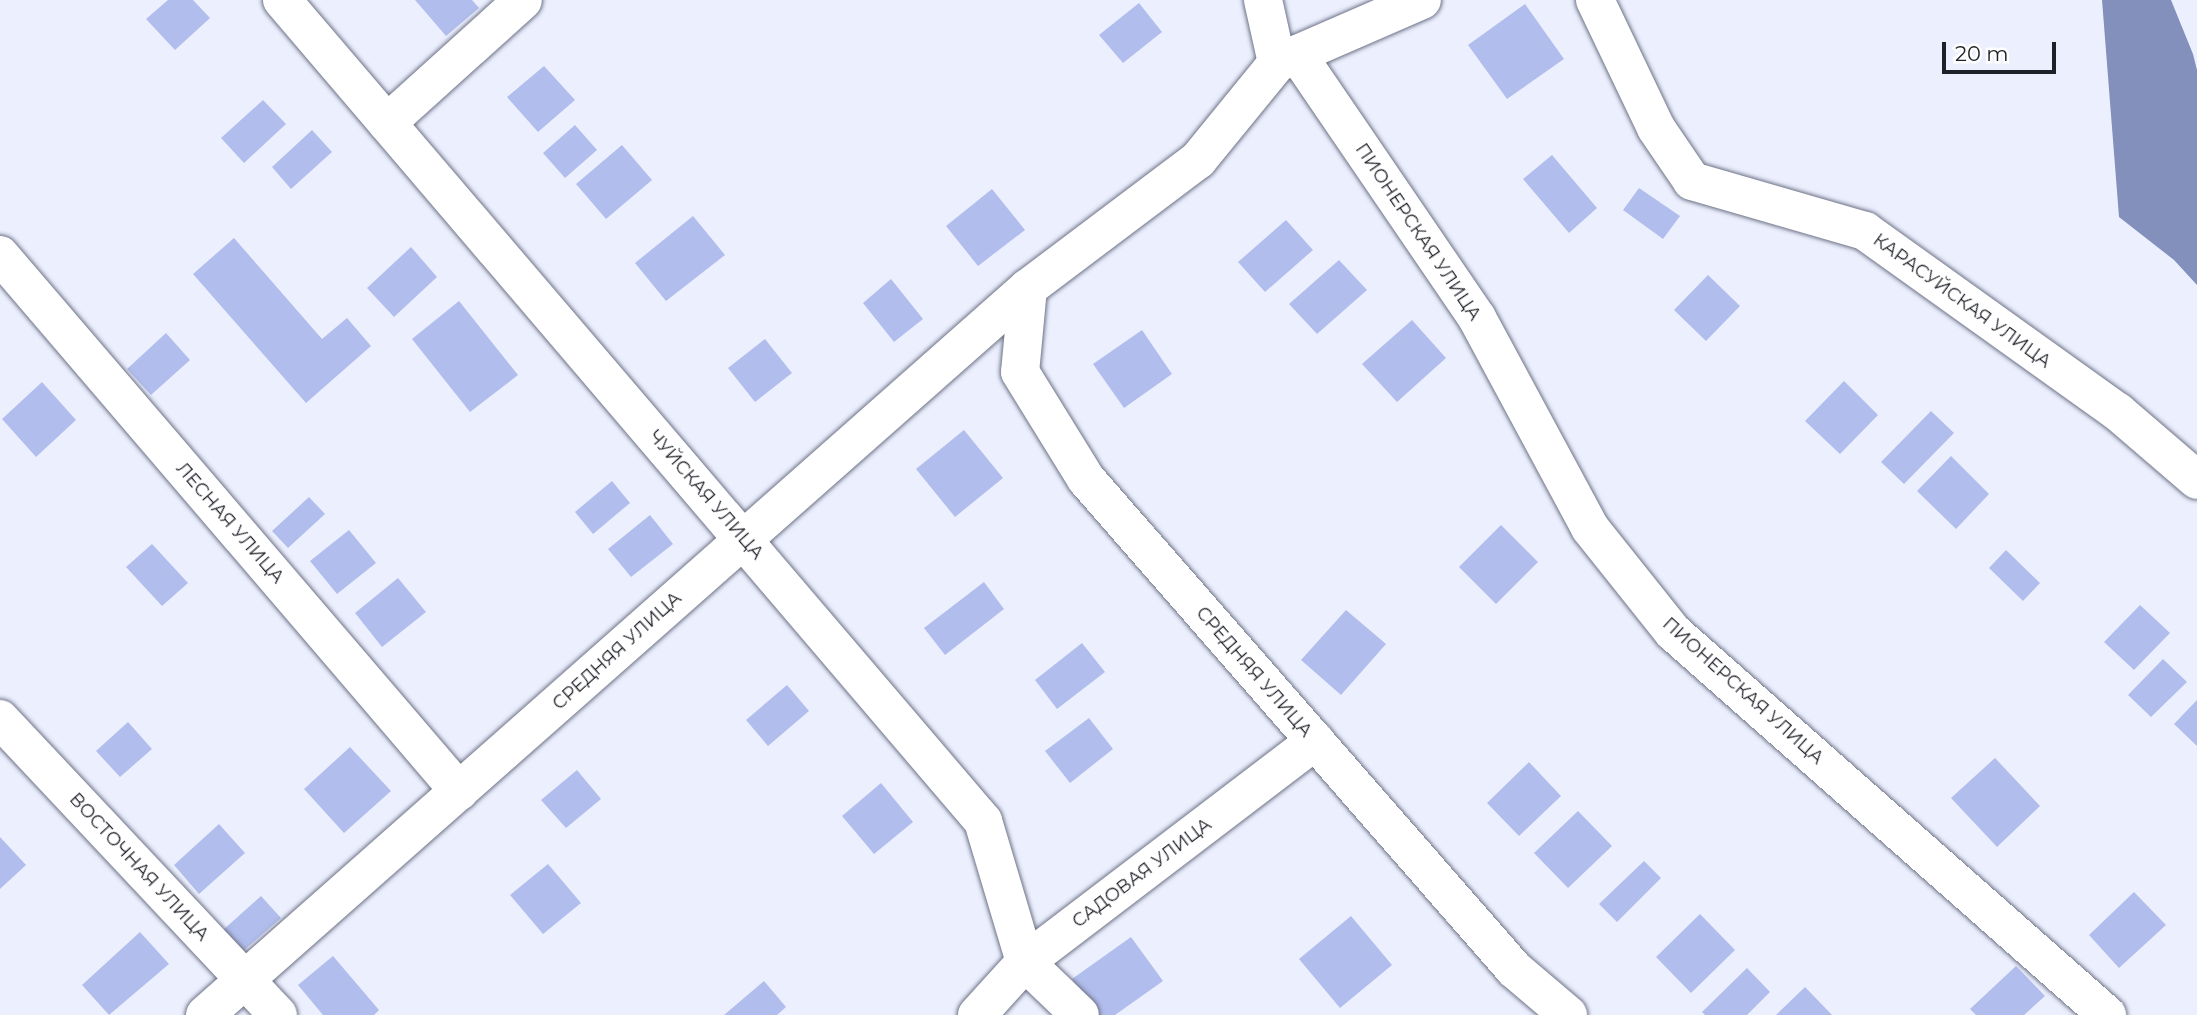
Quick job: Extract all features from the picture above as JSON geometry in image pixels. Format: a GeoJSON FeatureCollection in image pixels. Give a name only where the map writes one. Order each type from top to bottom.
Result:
{"type":"FeatureCollection","features":[{"type":"Feature","properties":{"kind":"street","name":"ЧУЙСКАЯ УЛИЦА"},"geometry":{"type":"LineString","coordinates":[[282,0],[983,821],[1025,962],[1080,1015]]}},
{"type":"Feature","properties":{"kind":"street"},"geometry":{"type":"LineString","coordinates":[[387,123],[523,0]]}},
{"type":"Feature","properties":{"kind":"street"},"geometry":{"type":"LineString","coordinates":[[1263,0],[1287,59],[1422,0]]}},
{"type":"Feature","properties":{"kind":"street","name":"КАРАСУЙСКАЯ УЛИЦА"},"geometry":{"type":"LineString","coordinates":[[1595,0],[1656,128],[1692,181],[1865,231],[2118,412],[2197,480]]}},
{"type":"Feature","properties":{"kind":"street","name":"СРЕДНЯЯ УЛИЦА"},"geometry":{"type":"LineString","coordinates":[[205,1015],[1028,288],[1198,160],[1287,59]]}},
{"type":"Feature","properties":{"kind":"street","name":"ПИОНЕРСКАЯ УЛИЦА"},"geometry":{"type":"LineString","coordinates":[[1287,59],[1477,318],[1590,528],[1674,632],[2107,1015]]}},
{"type":"Feature","properties":{"kind":"street","name":"ЛЕСНАЯ УЛИЦА"},"geometry":{"type":"LineString","coordinates":[[0,255],[459,791]]}},
{"type":"Feature","properties":{"kind":"street","name":"СРЕДНЯЯ УЛИЦА"},"geometry":{"type":"LineString","coordinates":[[1028,288],[1020,372],[1086,479],[1514,969],[1568,1015]]}},
{"type":"Feature","properties":{"kind":"street","name":"ВОСТОЧНАЯ УЛИЦА"},"geometry":{"type":"LineString","coordinates":[[0,719],[278,1015]]}},
{"type":"Feature","properties":{"kind":"street","name":"САДОВАЯ УЛИЦА"},"geometry":{"type":"LineString","coordinates":[[977,1015],[1025,962],[1315,741]]}},
{"type":"Feature","properties":{"kind":"water"},"geometry":{"type":"Polygon","coordinates":[[[2102,0],[2171,0],[2193,54],[2197,70],[2197,285],[2174,260],[2119,217],[2102,0]]]}},
{"type":"Feature","properties":{"kind":"building"},"geometry":{"type":"Polygon","coordinates":[[[168,0],[193,0],[210,18],[175,50],[146,19],[168,0]]]}},
{"type":"Feature","properties":{"kind":"building"},"geometry":{"type":"Polygon","coordinates":[[[415,0],[472,0],[479,8],[446,36],[415,0]]]}},
{"type":"Feature","properties":{"kind":"building"},"geometry":{"type":"Polygon","coordinates":[[[1139,3],[1162,32],[1123,63],[1099,35],[1139,3]]]}},
{"type":"Feature","properties":{"kind":"building"},"geometry":{"type":"Polygon","coordinates":[[[1525,4],[1564,59],[1507,99],[1468,45],[1525,4]]]}},
{"type":"Feature","properties":{"kind":"building"},"geometry":{"type":"Polygon","coordinates":[[[544,66],[575,100],[538,132],[507,97],[544,66]]]}},
{"type":"Feature","properties":{"kind":"building"},"geometry":{"type":"Polygon","coordinates":[[[263,100],[286,124],[244,163],[221,138],[263,100]]]}},
{"type":"Feature","properties":{"kind":"building"},"geometry":{"type":"Polygon","coordinates":[[[575,125],[597,150],[565,178],[543,153],[575,125]]]}},
{"type":"Feature","properties":{"kind":"building"},"geometry":{"type":"Polygon","coordinates":[[[312,130],[332,152],[291,189],[272,167],[312,130]]]}},
{"type":"Feature","properties":{"kind":"building"},"geometry":{"type":"Polygon","coordinates":[[[622,145],[652,180],[606,219],[576,184],[622,145]]]}},
{"type":"Feature","properties":{"kind":"building"},"geometry":{"type":"Polygon","coordinates":[[[1552,155],[1597,208],[1569,233],[1523,179],[1552,155]]]}},
{"type":"Feature","properties":{"kind":"building"},"geometry":{"type":"Polygon","coordinates":[[[1639,188],[1680,216],[1663,239],[1623,210],[1639,188]]]}},
{"type":"Feature","properties":{"kind":"building"},"geometry":{"type":"Polygon","coordinates":[[[992,189],[1025,230],[978,266],[946,226],[992,189]]]}},
{"type":"Feature","properties":{"kind":"building"},"geometry":{"type":"Polygon","coordinates":[[[693,216],[725,255],[666,301],[635,263],[693,216]]]}},
{"type":"Feature","properties":{"kind":"building"},"geometry":{"type":"Polygon","coordinates":[[[1286,220],[1313,250],[1265,292],[1238,262],[1286,220]]]}},
{"type":"Feature","properties":{"kind":"building"},"geometry":{"type":"Polygon","coordinates":[[[234,238],[322,339],[347,318],[371,346],[306,403],[193,274],[234,238]]]}},
{"type":"Feature","properties":{"kind":"building"},"geometry":{"type":"Polygon","coordinates":[[[411,247],[437,277],[394,317],[367,288],[411,247]]]}},
{"type":"Feature","properties":{"kind":"building"},"geometry":{"type":"Polygon","coordinates":[[[1339,260],[1367,290],[1317,334],[1289,304],[1339,260]]]}},
{"type":"Feature","properties":{"kind":"building"},"geometry":{"type":"Polygon","coordinates":[[[1708,275],[1740,306],[1706,341],[1674,310],[1708,275]]]}},
{"type":"Feature","properties":{"kind":"building"},"geometry":{"type":"Polygon","coordinates":[[[891,279],[923,319],[894,342],[863,303],[891,279]]]}},
{"type":"Feature","properties":{"kind":"building"},"geometry":{"type":"Polygon","coordinates":[[[459,301],[518,375],[470,412],[412,339],[459,301]]]}},
{"type":"Feature","properties":{"kind":"building"},"geometry":{"type":"Polygon","coordinates":[[[1412,320],[1446,358],[1397,402],[1362,364],[1412,320]]]}},
{"type":"Feature","properties":{"kind":"building"},"geometry":{"type":"Polygon","coordinates":[[[1142,330],[1172,374],[1124,408],[1093,364],[1142,330]]]}},
{"type":"Feature","properties":{"kind":"building"},"geometry":{"type":"Polygon","coordinates":[[[166,333],[190,360],[151,395],[127,369],[166,333]]]}},
{"type":"Feature","properties":{"kind":"building"},"geometry":{"type":"Polygon","coordinates":[[[765,339],[792,373],[755,402],[728,368],[765,339]]]}},
{"type":"Feature","properties":{"kind":"building"},"geometry":{"type":"Polygon","coordinates":[[[1844,381],[1878,415],[1840,454],[1805,421],[1844,381]]]}},
{"type":"Feature","properties":{"kind":"building"},"geometry":{"type":"Polygon","coordinates":[[[42,382],[76,420],[36,457],[2,419],[42,382]]]}},
{"type":"Feature","properties":{"kind":"building"},"geometry":{"type":"Polygon","coordinates":[[[1931,411],[1954,433],[1904,484],[1881,462],[1931,411]]]}},
{"type":"Feature","properties":{"kind":"building"},"geometry":{"type":"Polygon","coordinates":[[[964,430],[1003,478],[955,517],[916,469],[964,430]]]}},
{"type":"Feature","properties":{"kind":"building"},"geometry":{"type":"Polygon","coordinates":[[[1951,456],[1989,494],[1956,529],[1917,491],[1951,456]]]}},
{"type":"Feature","properties":{"kind":"building"},"geometry":{"type":"Polygon","coordinates":[[[612,481],[630,503],[593,534],[575,512],[612,481]]]}},
{"type":"Feature","properties":{"kind":"building"},"geometry":{"type":"Polygon","coordinates":[[[309,497],[325,514],[288,548],[272,531],[309,497]]]}},
{"type":"Feature","properties":{"kind":"building"},"geometry":{"type":"Polygon","coordinates":[[[650,515],[673,544],[631,577],[608,549],[650,515]]]}},
{"type":"Feature","properties":{"kind":"building"},"geometry":{"type":"Polygon","coordinates":[[[1501,525],[1538,562],[1496,604],[1459,567],[1501,525]]]}},
{"type":"Feature","properties":{"kind":"building"},"geometry":{"type":"Polygon","coordinates":[[[349,530],[376,563],[337,594],[310,561],[349,530]]]}},
{"type":"Feature","properties":{"kind":"building"},"geometry":{"type":"Polygon","coordinates":[[[152,544],[188,583],[162,606],[126,567],[152,544]]]}},
{"type":"Feature","properties":{"kind":"building"},"geometry":{"type":"Polygon","coordinates":[[[2006,550],[2040,583],[2023,601],[1989,568],[2006,550]]]}},
{"type":"Feature","properties":{"kind":"building"},"geometry":{"type":"Polygon","coordinates":[[[398,578],[426,612],[382,647],[355,613],[398,578]]]}},
{"type":"Feature","properties":{"kind":"building"},"geometry":{"type":"Polygon","coordinates":[[[984,582],[1004,609],[945,655],[924,628],[984,582]]]}},
{"type":"Feature","properties":{"kind":"building"},"geometry":{"type":"Polygon","coordinates":[[[2140,605],[2170,633],[2134,670],[2104,642],[2140,605]]]}},
{"type":"Feature","properties":{"kind":"building"},"geometry":{"type":"Polygon","coordinates":[[[1346,610],[1386,644],[1341,695],[1301,660],[1346,610]]]}},
{"type":"Feature","properties":{"kind":"building"},"geometry":{"type":"Polygon","coordinates":[[[1082,643],[1105,672],[1057,709],[1035,680],[1082,643]]]}},
{"type":"Feature","properties":{"kind":"building"},"geometry":{"type":"Polygon","coordinates":[[[2163,659],[2187,682],[2151,717],[2128,695],[2163,659]]]}},
{"type":"Feature","properties":{"kind":"building"},"geometry":{"type":"Polygon","coordinates":[[[787,685],[809,711],[768,746],[746,720],[787,685]]]}},
{"type":"Feature","properties":{"kind":"building"},"geometry":{"type":"Polygon","coordinates":[[[2197,700],[2197,746],[2174,724],[2197,700]]]}},
{"type":"Feature","properties":{"kind":"building"},"geometry":{"type":"Polygon","coordinates":[[[1089,718],[1113,749],[1070,783],[1045,751],[1089,718]]]}},
{"type":"Feature","properties":{"kind":"building"},"geometry":{"type":"Polygon","coordinates":[[[128,722],[152,749],[120,777],[96,751],[128,722]]]}},
{"type":"Feature","properties":{"kind":"building"},"geometry":{"type":"Polygon","coordinates":[[[350,747],[391,791],[344,833],[304,789],[350,747]]]}},
{"type":"Feature","properties":{"kind":"building"},"geometry":{"type":"Polygon","coordinates":[[[1995,758],[2040,806],[1997,847],[1951,798],[1995,758]]]}},
{"type":"Feature","properties":{"kind":"building"},"geometry":{"type":"Polygon","coordinates":[[[1529,762],[1561,796],[1519,836],[1487,803],[1529,762]]]}},
{"type":"Feature","properties":{"kind":"building"},"geometry":{"type":"Polygon","coordinates":[[[577,770],[601,799],[566,828],[541,800],[577,770]]]}},
{"type":"Feature","properties":{"kind":"building"},"geometry":{"type":"Polygon","coordinates":[[[881,783],[913,822],[874,854],[842,816],[881,783]]]}},
{"type":"Feature","properties":{"kind":"building"},"geometry":{"type":"Polygon","coordinates":[[[1578,811],[1612,846],[1568,888],[1534,853],[1578,811]]]}},
{"type":"Feature","properties":{"kind":"building"},"geometry":{"type":"Polygon","coordinates":[[[219,824],[245,853],[199,894],[174,865],[219,824]]]}},
{"type":"Feature","properties":{"kind":"building"},"geometry":{"type":"Polygon","coordinates":[[[0,837],[26,865],[0,889],[0,837]]]}},
{"type":"Feature","properties":{"kind":"building"},"geometry":{"type":"Polygon","coordinates":[[[1644,861],[1661,878],[1617,922],[1599,904],[1644,861]]]}},
{"type":"Feature","properties":{"kind":"building"},"geometry":{"type":"Polygon","coordinates":[[[548,864],[581,903],[543,934],[510,895],[548,864]]]}},
{"type":"Feature","properties":{"kind":"building"},"geometry":{"type":"Polygon","coordinates":[[[2134,892],[2166,925],[2119,968],[2089,935],[2134,892]]]}},
{"type":"Feature","properties":{"kind":"building"},"geometry":{"type":"Polygon","coordinates":[[[261,896],[281,918],[243,951],[223,930],[261,896]]]}},
{"type":"Feature","properties":{"kind":"building"},"geometry":{"type":"Polygon","coordinates":[[[1700,914],[1735,950],[1691,993],[1656,957],[1700,914]]]}},
{"type":"Feature","properties":{"kind":"building"},"geometry":{"type":"Polygon","coordinates":[[[1351,916],[1392,965],[1340,1008],[1299,959],[1351,916]]]}},
{"type":"Feature","properties":{"kind":"building"},"geometry":{"type":"Polygon","coordinates":[[[140,932],[169,964],[109,1015],[82,985],[140,932]]]}},
{"type":"Feature","properties":{"kind":"building"},"geometry":{"type":"Polygon","coordinates":[[[1131,937],[1163,981],[1115,1015],[1098,1015],[1072,979],[1131,937]]]}},
{"type":"Feature","properties":{"kind":"building"},"geometry":{"type":"Polygon","coordinates":[[[333,956],[379,1010],[374,1015],[323,1015],[298,985],[333,956]]]}},
{"type":"Feature","properties":{"kind":"building"},"geometry":{"type":"Polygon","coordinates":[[[2016,966],[2045,996],[2024,1015],[1976,1015],[1970,1009],[2016,966]]]}},
{"type":"Feature","properties":{"kind":"building"},"geometry":{"type":"Polygon","coordinates":[[[1747,968],[1770,992],[1747,1015],[1705,1015],[1702,1012],[1747,968]]]}},
{"type":"Feature","properties":{"kind":"building"},"geometry":{"type":"Polygon","coordinates":[[[764,981],[786,1007],[777,1015],[724,1015],[764,981]]]}},
{"type":"Feature","properties":{"kind":"building"},"geometry":{"type":"Polygon","coordinates":[[[1805,987],[1832,1015],[1776,1015],[1805,987]]]}}]}
